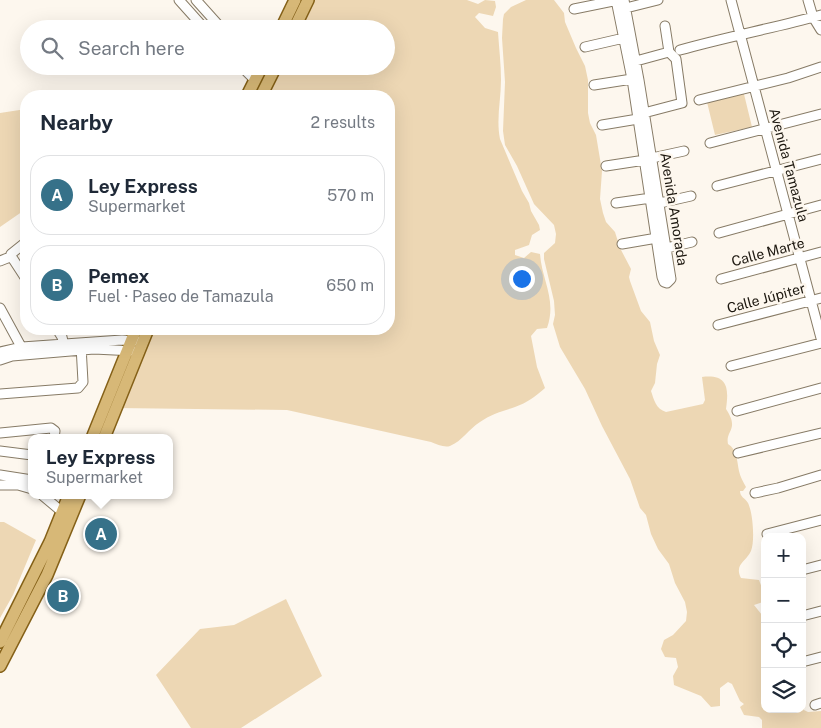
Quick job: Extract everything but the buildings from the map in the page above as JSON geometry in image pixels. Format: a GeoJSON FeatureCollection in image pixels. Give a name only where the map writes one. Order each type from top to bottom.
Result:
{"type":"FeatureCollection","features":[{"type":"Feature","properties":{"kind":"main road"},"geometry":{"type":"LineString","coordinates":[[285,20],[295,0]]}},
{"type":"Feature","properties":{"kind":"main road"},"geometry":{"type":"LineString","coordinates":[[298,20],[308,0]]}},
{"type":"Feature","properties":{"kind":"main road"},"geometry":{"type":"LineString","coordinates":[[250,90],[256,75]]}},
{"type":"Feature","properties":{"kind":"main road"},"geometry":{"type":"LineString","coordinates":[[264,90],[272,75]]}},
{"type":"Feature","properties":{"kind":"main road"},"geometry":{"type":"LineString","coordinates":[[105,434],[134,346],[135,335]]}},
{"type":"Feature","properties":{"kind":"main road"},"geometry":{"type":"LineString","coordinates":[[94,434],[134,346],[143,335]]}},
{"type":"Feature","properties":{"kind":"main road"},"geometry":{"type":"LineString","coordinates":[[0,666],[36,599],[66,516],[69,499]]}},
{"type":"Feature","properties":{"kind":"main road"},"geometry":{"type":"LineString","coordinates":[[0,642],[66,516],[77,499]]}},
{"type":"Feature","properties":{"kind":"main road"},"geometry":{"type":"LineString","coordinates":[[36,599],[34,590],[39,566]]}},
{"type":"Feature","properties":{"kind":"street"},"geometry":{"type":"LineString","coordinates":[[179,0],[197,20]]}},
{"type":"Feature","properties":{"kind":"street"},"geometry":{"type":"LineString","coordinates":[[196,0],[214,20]]}},
{"type":"Feature","properties":{"kind":"street"},"geometry":{"type":"LineString","coordinates":[[574,9],[617,0]]}},
{"type":"Feature","properties":{"kind":"street","name":"Avenida Amorada"},"geometry":{"type":"LineString","coordinates":[[617,0],[655,201],[662,277],[664,282],[667,283],[671,279],[666,248],[659,231]]}},
{"type":"Feature","properties":{"kind":"street"},"geometry":{"type":"LineString","coordinates":[[625,4],[658,0]]}},
{"type":"Feature","properties":{"kind":"street","name":"Avenida Tamazula"},"geometry":{"type":"LineString","coordinates":[[731,0],[821,338]]}},
{"type":"Feature","properties":{"kind":"street"},"geometry":{"type":"LineString","coordinates":[[808,0],[817,16],[821,30]]}},
{"type":"Feature","properties":{"kind":"street","name":"Avenida Amorada"},"geometry":{"type":"LineString","coordinates":[[625,4],[636,61],[640,115]]}},
{"type":"Feature","properties":{"kind":"street"},"geometry":{"type":"LineString","coordinates":[[680,50],[817,16]]}},
{"type":"Feature","properties":{"kind":"street"},"geometry":{"type":"LineString","coordinates":[[602,125],[682,103],[676,58],[669,52],[665,26]]}},
{"type":"Feature","properties":{"kind":"street"},"geometry":{"type":"LineString","coordinates":[[585,47],[624,38]]}},
{"type":"Feature","properties":{"kind":"street"},"geometry":{"type":"LineString","coordinates":[[636,61],[669,52]]}},
{"type":"Feature","properties":{"kind":"street"},"geometry":{"type":"LineString","coordinates":[[699,100],[788,78],[821,67]]}},
{"type":"Feature","properties":{"kind":"street"},"geometry":{"type":"LineString","coordinates":[[594,85],[632,79]]}},
{"type":"Feature","properties":{"kind":"street"},"geometry":{"type":"LineString","coordinates":[[710,143],[821,114]]}},
{"type":"Feature","properties":{"kind":"street"},"geometry":{"type":"LineString","coordinates":[[606,166],[684,151]]}},
{"type":"Feature","properties":{"kind":"street"},"geometry":{"type":"LineString","coordinates":[[717,186],[821,159]]}},
{"type":"Feature","properties":{"kind":"street"},"geometry":{"type":"LineString","coordinates":[[616,203],[655,201],[691,196]]}},
{"type":"Feature","properties":{"kind":"street"},"geometry":{"type":"LineString","coordinates":[[719,232],[821,206]]}},
{"type":"Feature","properties":{"kind":"street"},"geometry":{"type":"LineString","coordinates":[[622,244],[659,231]]}},
{"type":"Feature","properties":{"kind":"street"},"geometry":{"type":"LineString","coordinates":[[666,248],[692,242]]}},
{"type":"Feature","properties":{"kind":"street"},"geometry":{"type":"LineString","coordinates":[[0,261],[10,257],[20,247]]}},
{"type":"Feature","properties":{"kind":"street","name":"Calle Marte"},"geometry":{"type":"LineString","coordinates":[[721,279],[821,252]]}},
{"type":"Feature","properties":{"kind":"street"},"geometry":{"type":"LineString","coordinates":[[10,257],[20,271]]}},
{"type":"Feature","properties":{"kind":"street","name":"Calle Júpiter"},"geometry":{"type":"LineString","coordinates":[[718,325],[821,298]]}},
{"type":"Feature","properties":{"kind":"street"},"geometry":{"type":"LineString","coordinates":[[0,308],[23,351]]}},
{"type":"Feature","properties":{"kind":"street"},"geometry":{"type":"LineString","coordinates":[[60,335],[65,348]]}},
{"type":"Feature","properties":{"kind":"street"},"geometry":{"type":"LineString","coordinates":[[731,366],[821,343]]}},
{"type":"Feature","properties":{"kind":"street"},"geometry":{"type":"LineString","coordinates":[[0,352],[134,346]]}},
{"type":"Feature","properties":{"kind":"street"},"geometry":{"type":"LineString","coordinates":[[0,394],[78,388],[83,382],[81,347]]}},
{"type":"Feature","properties":{"kind":"street"},"geometry":{"type":"LineString","coordinates":[[0,360],[23,351]]}},
{"type":"Feature","properties":{"kind":"street"},"geometry":{"type":"LineString","coordinates":[[736,410],[821,388]]}},
{"type":"Feature","properties":{"kind":"street"},"geometry":{"type":"LineString","coordinates":[[0,433],[51,428],[55,431],[55,434]]}},
{"type":"Feature","properties":{"kind":"street"},"geometry":{"type":"LineString","coordinates":[[738,453],[821,433]]}},
{"type":"Feature","properties":{"kind":"street"},"geometry":{"type":"LineString","coordinates":[[0,451],[28,454]]}},
{"type":"Feature","properties":{"kind":"street"},"geometry":{"type":"LineString","coordinates":[[0,475],[28,487]]}},
{"type":"Feature","properties":{"kind":"street"},"geometry":{"type":"LineString","coordinates":[[754,493],[775,489],[821,475]]}},
{"type":"Feature","properties":{"kind":"street"},"geometry":{"type":"LineString","coordinates":[[0,485],[28,481]]}},
{"type":"Feature","properties":{"kind":"street"},"geometry":{"type":"LineString","coordinates":[[47,499],[66,516]]}},
{"type":"Feature","properties":{"kind":"street"},"geometry":{"type":"LineString","coordinates":[[771,533],[821,520]]}},
{"type":"Feature","properties":{"kind":"street"},"geometry":{"type":"LineString","coordinates":[[806,569],[821,566]]}},
{"type":"Feature","properties":{"kind":"street"},"geometry":{"type":"LineString","coordinates":[[806,615],[821,611]]}},
{"type":"Feature","properties":{"kind":"street"},"geometry":{"type":"LineString","coordinates":[[806,661],[821,657]]}},
{"type":"Feature","properties":{"kind":"shaded area"},"geometry":{"type":"Polygon","coordinates":[[[308,0],[467,0],[478,4],[485,0],[495,1],[496,7],[493,16],[479,13],[475,17],[485,28],[498,32],[501,74],[500,139],[540,230],[532,235],[529,245],[515,250],[515,255],[524,258],[531,252],[540,254],[550,299],[550,318],[547,328],[537,329],[531,336],[537,367],[545,388],[523,403],[484,419],[450,446],[443,446],[287,410],[117,408],[147,335],[395,335],[395,90],[268,90],[275,75],[395,75],[395,20],[298,20],[308,0]]]}},
{"type":"Feature","properties":{"kind":"shaded area"},"geometry":{"type":"Polygon","coordinates":[[[526,0],[554,0],[564,13],[565,22],[585,66],[588,80],[588,113],[590,123],[596,135],[602,171],[600,199],[603,213],[606,222],[615,232],[620,248],[631,269],[630,281],[641,311],[650,322],[654,341],[660,355],[655,383],[651,391],[656,404],[666,412],[703,404],[705,400],[702,377],[722,380],[727,389],[726,409],[732,421],[728,444],[735,452],[740,475],[746,487],[740,493],[750,508],[753,527],[751,551],[740,566],[739,573],[741,578],[759,580],[761,585],[761,603],[754,605],[761,614],[761,713],[821,711],[821,728],[762,728],[762,720],[759,717],[744,715],[740,707],[744,704],[740,701],[732,684],[728,682],[720,688],[720,706],[711,707],[701,696],[674,685],[673,676],[678,667],[676,658],[665,657],[661,649],[664,640],[673,635],[686,621],[685,602],[675,583],[669,564],[658,549],[651,534],[646,515],[640,508],[630,479],[585,389],[560,347],[553,324],[555,315],[554,301],[544,259],[544,253],[555,243],[554,225],[534,204],[517,166],[505,145],[503,131],[505,82],[502,38],[504,14],[511,7],[526,0]]]}},
{"type":"Feature","properties":{"kind":"shaded area"},"geometry":{"type":"Polygon","coordinates":[[[743,90],[752,127],[715,135],[706,98],[743,90]]]}},
{"type":"Feature","properties":{"kind":"shaded area"},"geometry":{"type":"Polygon","coordinates":[[[20,110],[20,213],[0,227],[0,113],[20,110]]]}},
{"type":"Feature","properties":{"kind":"shaded area"},"geometry":{"type":"Polygon","coordinates":[[[0,522],[4,522],[36,540],[13,595],[0,618],[0,522]]]}},
{"type":"Feature","properties":{"kind":"shaded area"},"geometry":{"type":"Polygon","coordinates":[[[286,599],[322,676],[241,728],[191,728],[156,675],[200,629],[234,625],[286,599]]]}},
{"type":"Feature","properties":{"kind":"place","name":"Ley Express"},"geometry":{"type":"Point","coordinates":[101,534]}},
{"type":"Feature","properties":{"kind":"place","name":"Pemex"},"geometry":{"type":"Point","coordinates":[63,596]}}]}
